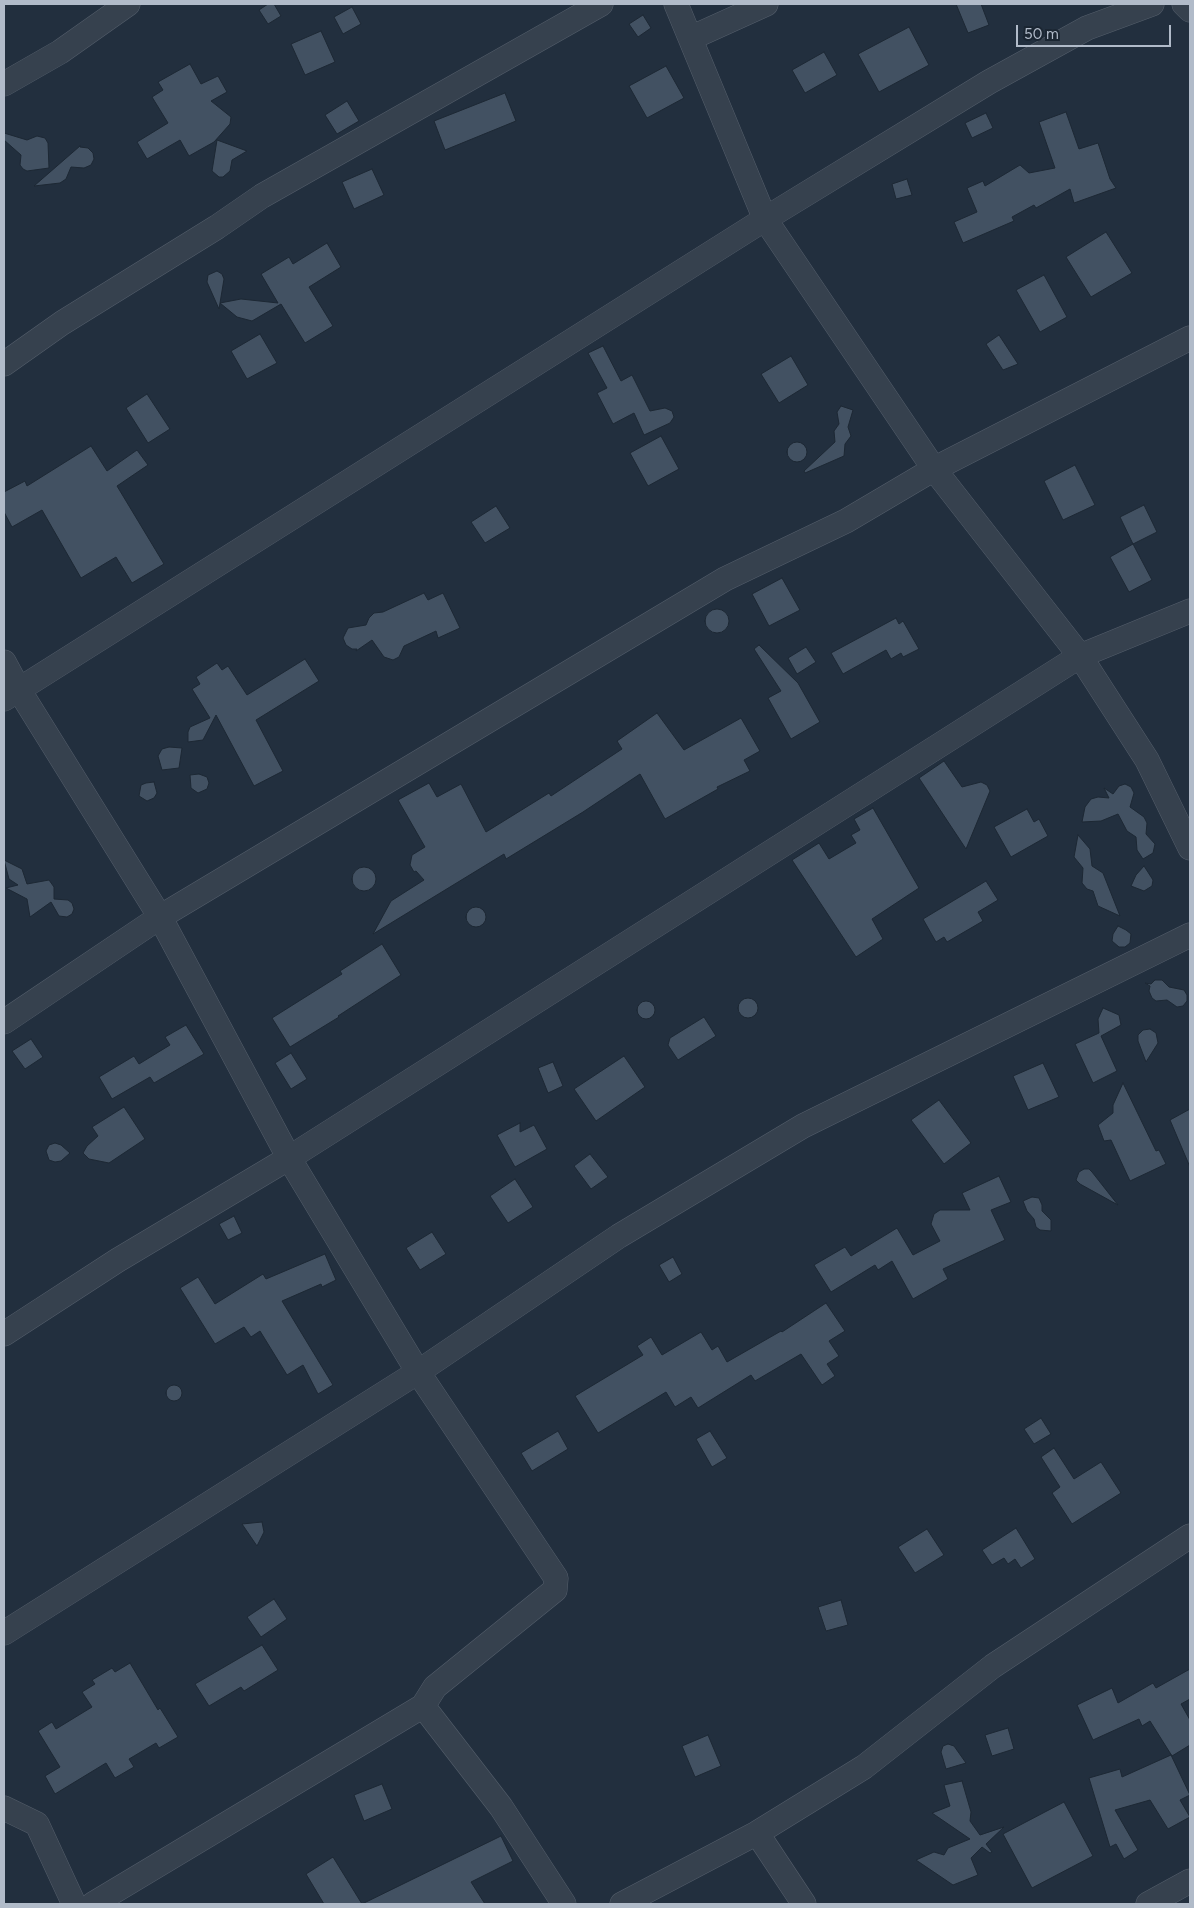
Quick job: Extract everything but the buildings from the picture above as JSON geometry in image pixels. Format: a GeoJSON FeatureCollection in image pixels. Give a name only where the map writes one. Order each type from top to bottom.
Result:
{"type":"FeatureCollection","features":[{"type":"Feature","properties":{"kind":"street"},"geometry":{"type":"LineString","coordinates":[[4,84],[60,52],[128,4]]}},
{"type":"Feature","properties":{"kind":"street"},"geometry":{"type":"LineString","coordinates":[[4,364],[62,324],[262,196],[601,4]]}},
{"type":"Feature","properties":{"kind":"street"},"geometry":{"type":"LineString","coordinates":[[676,4],[765,219],[934,469],[1080,656],[1147,760],[1190,848]]}},
{"type":"Feature","properties":{"kind":"street"},"geometry":{"type":"LineString","coordinates":[[691,38],[766,4]]}},
{"type":"Feature","properties":{"kind":"street"},"geometry":{"type":"LineString","coordinates":[[11,694],[765,219],[989,82],[1087,28],[1152,4]]}},
{"type":"Feature","properties":{"kind":"street"},"geometry":{"type":"LineString","coordinates":[[1184,4],[1190,10]]}},
{"type":"Feature","properties":{"kind":"street"},"geometry":{"type":"LineString","coordinates":[[4,1022],[160,917],[725,579],[846,520],[934,469],[1190,338]]}},
{"type":"Feature","properties":{"kind":"street"},"geometry":{"type":"LineString","coordinates":[[4,1334],[118,1260],[289,1158],[1080,656],[1190,611]]}},
{"type":"Feature","properties":{"kind":"street"},"geometry":{"type":"LineString","coordinates":[[4,662],[11,694],[160,917],[289,1158],[418,1372],[556,1578],[555,1590],[435,1687],[423,1706],[93,1904]]}},
{"type":"Feature","properties":{"kind":"street"},"geometry":{"type":"LineString","coordinates":[[4,1633],[418,1372],[619,1236],[803,1126],[1190,935]]}},
{"type":"Feature","properties":{"kind":"street"},"geometry":{"type":"LineString","coordinates":[[622,1904],[757,1833],[864,1767],[993,1666],[1190,1536]]}},
{"type":"Feature","properties":{"kind":"street"},"geometry":{"type":"LineString","coordinates":[[423,1706],[501,1807],[564,1904]]}},
{"type":"Feature","properties":{"kind":"street"},"geometry":{"type":"LineString","coordinates":[[4,1808],[37,1824],[74,1904]]}},
{"type":"Feature","properties":{"kind":"street"},"geometry":{"type":"LineString","coordinates":[[757,1833],[804,1904]]}},
{"type":"Feature","properties":{"kind":"street"},"geometry":{"type":"LineString","coordinates":[[1148,1904],[1190,1881]]}}]}
